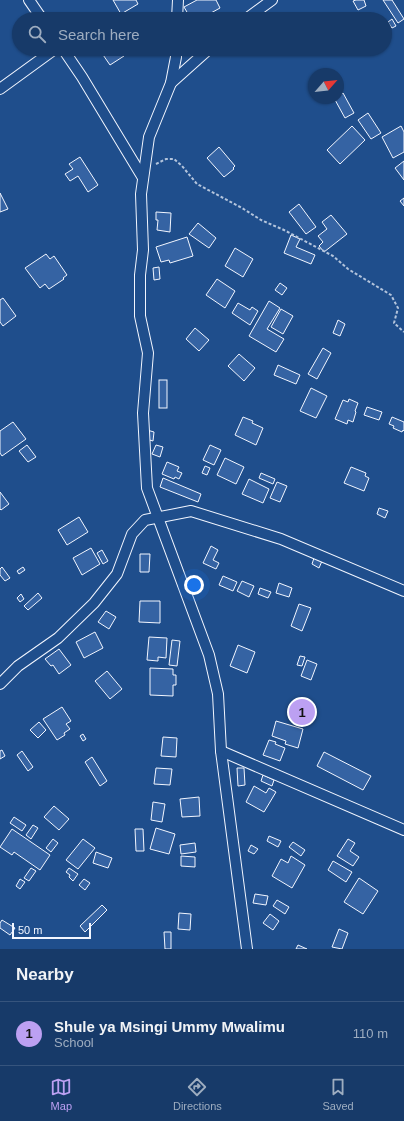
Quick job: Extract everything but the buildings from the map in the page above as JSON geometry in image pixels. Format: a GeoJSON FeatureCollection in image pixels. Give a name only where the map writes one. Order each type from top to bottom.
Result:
{"type":"FeatureCollection","features":[{"type":"Feature","properties":{"kind":"street"},"geometry":{"type":"LineString","coordinates":[[29,0],[37,12]]}},
{"type":"Feature","properties":{"kind":"street"},"geometry":{"type":"LineString","coordinates":[[177,12],[178,0]]}},
{"type":"Feature","properties":{"kind":"street"},"geometry":{"type":"LineString","coordinates":[[256,12],[272,0]]}},
{"type":"Feature","properties":{"kind":"street"},"geometry":{"type":"LineString","coordinates":[[0,89],[45,56]]}},
{"type":"Feature","properties":{"kind":"street"},"geometry":{"type":"LineString","coordinates":[[68,56],[143,178]]}},
{"type":"Feature","properties":{"kind":"street"},"geometry":{"type":"LineString","coordinates":[[176,56],[170,83],[150,137],[141,194],[143,250],[140,275],[140,316],[148,353],[143,413],[147,488],[209,655],[218,694],[221,751],[247,949]]}},
{"type":"Feature","properties":{"kind":"street"},"geometry":{"type":"LineString","coordinates":[[170,83],[201,56]]}},
{"type":"Feature","properties":{"kind":"street"},"geometry":{"type":"LineString","coordinates":[[0,684],[18,666],[58,638],[94,603],[118,574],[132,534],[145,520],[157,517],[191,511],[281,539],[404,591]]}},
{"type":"Feature","properties":{"kind":"street"},"geometry":{"type":"LineString","coordinates":[[221,751],[404,830]]}},
{"type":"Feature","properties":{"kind":"path"},"geometry":{"type":"LineString","coordinates":[[143,178],[156,164],[166,159],[174,160],[182,166],[198,184],[261,220],[279,227],[333,256],[348,269],[391,296],[398,308],[394,323],[404,332]]}},
{"type":"Feature","properties":{"kind":"place","name":"Shule ya Msingi Ummy Mwalimu"},"geometry":{"type":"Point","coordinates":[302,712]}}]}
